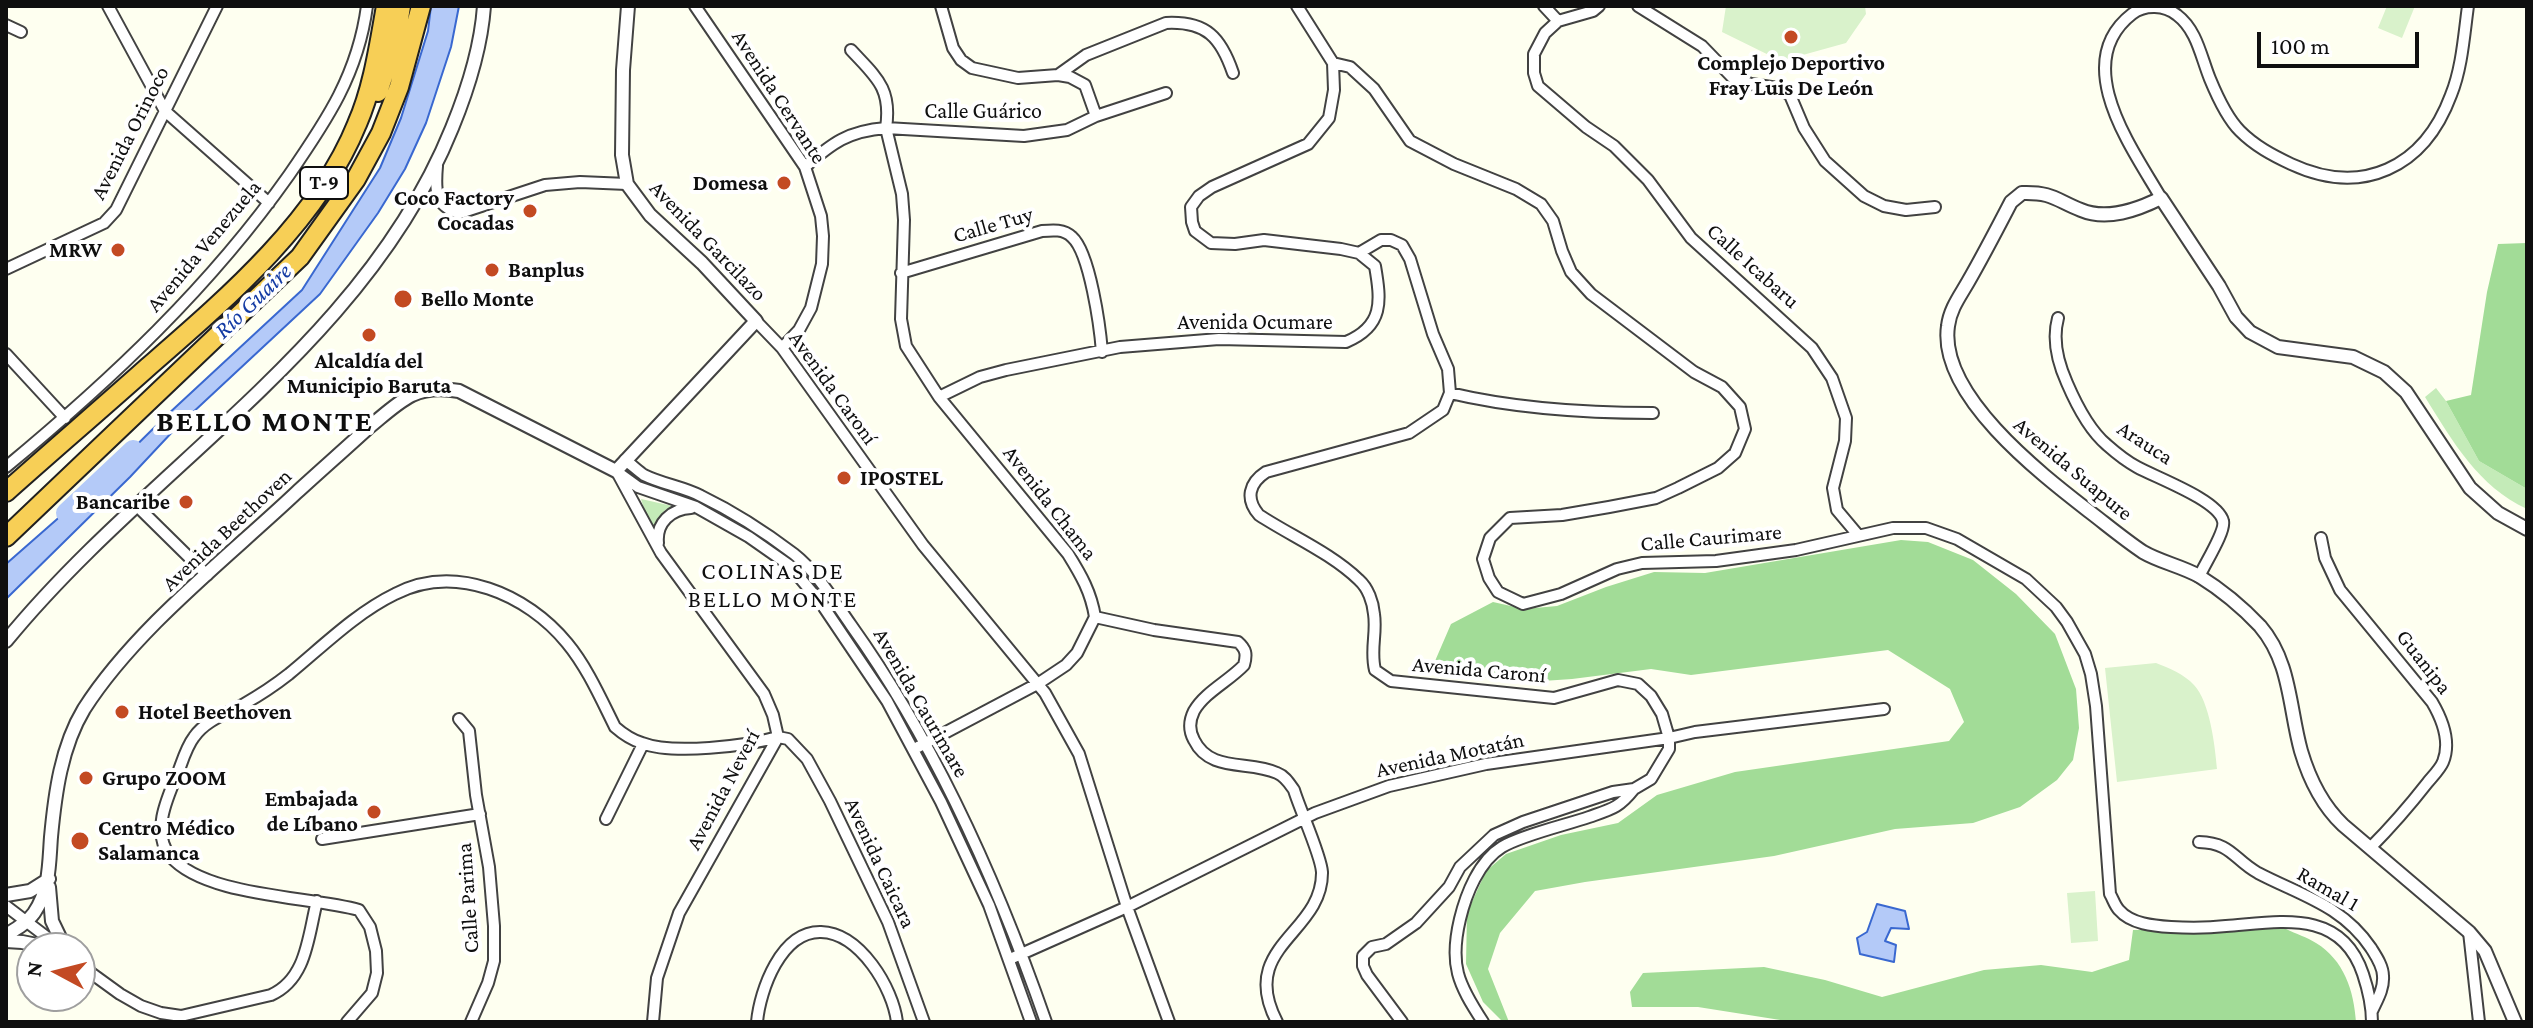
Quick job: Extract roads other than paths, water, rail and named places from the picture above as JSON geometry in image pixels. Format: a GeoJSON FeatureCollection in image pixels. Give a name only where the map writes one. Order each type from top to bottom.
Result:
{"type":"FeatureCollection","features":[{"type":"Feature","properties":{"kind":"highway","name":"T-9"},"geometry":{"type":"LineString","coordinates":[[6,492],[198,324],[264,258],[308,208],[338,163],[358,123],[380,42],[386,6]]}},
{"type":"Feature","properties":{"kind":"highway"},"geometry":{"type":"LineString","coordinates":[[338,163],[359,140],[369,118],[396,38],[401,6]]}},
{"type":"Feature","properties":{"kind":"highway","name":"T-9"},"geometry":{"type":"LineString","coordinates":[[6,537],[300,257],[356,179],[381,133],[399,87],[421,6]]}},
{"type":"Feature","properties":{"kind":"street"},"geometry":{"type":"LineString","coordinates":[[108,6],[165,111],[269,203]]}},
{"type":"Feature","properties":{"kind":"street","name":"Avenida Orinoco"},"geometry":{"type":"LineString","coordinates":[[6,269],[104,223],[116,210],[217,6]]}},
{"type":"Feature","properties":{"kind":"street","name":"Avenida Venezuela"},"geometry":{"type":"LineString","coordinates":[[6,467],[65,418],[170,319],[269,203],[329,118],[356,55],[367,6]]}},
{"type":"Feature","properties":{"kind":"street"},"geometry":{"type":"LineString","coordinates":[[6,641],[28,614],[279,372],[353,294],[392,241],[437,166],[469,83],[481,36],[484,6]]}},
{"type":"Feature","properties":{"kind":"street"},"geometry":{"type":"LineString","coordinates":[[627,184],[622,155],[623,70],[628,6]]}},
{"type":"Feature","properties":{"kind":"street","name":"Avenida Cervante"},"geometry":{"type":"LineString","coordinates":[[695,6],[805,167],[821,216],[822,264],[811,308],[799,330],[782,348]]}},
{"type":"Feature","properties":{"kind":"street","name":"Calle Guárico"},"geometry":{"type":"LineString","coordinates":[[886,128],[1024,136],[1067,130],[1096,116],[1085,85],[1070,77],[1018,78],[972,68],[961,60],[953,48],[941,6]]}},
{"type":"Feature","properties":{"kind":"street"},"geometry":{"type":"LineString","coordinates":[[1297,6],[1333,63],[1329,118],[1320,133],[1308,144],[1212,187],[1199,196],[1191,207],[1195,231],[1211,243],[1264,240],[1359,253],[1381,240],[1391,240],[1402,245],[1410,259],[1433,334],[1448,369],[1450,393],[1494,403],[1588,413],[1653,413]]}},
{"type":"Feature","properties":{"kind":"street"},"geometry":{"type":"LineString","coordinates":[[1544,6],[1558,21],[1593,11],[1599,6]]}},
{"type":"Feature","properties":{"kind":"street"},"geometry":{"type":"LineString","coordinates":[[1638,6],[1702,46],[1733,78],[1778,88],[1790,95],[1804,128],[1825,161],[1864,196],[1884,206],[1906,210],[1935,207]]}},
{"type":"Feature","properties":{"kind":"street"},"geometry":{"type":"LineString","coordinates":[[2468,6],[2452,93],[2426,138],[2414,151],[2388,171],[2370,176],[2319,176],[2252,142],[2238,130],[2228,115],[2186,23],[2162,7],[2148,7],[2135,12],[2118,29],[2111,39],[2104,63],[2104,83],[2124,133],[2161,198],[2236,317],[2250,332],[2278,347],[2353,357],[2384,372],[2406,392],[2470,488],[2498,513],[2527,529]]}},
{"type":"Feature","properties":{"kind":"street","name":"Calle Icabaru"},"geometry":{"type":"LineString","coordinates":[[1558,21],[1545,33],[1534,54],[1538,86],[1586,127],[1614,146],[1648,180],[1691,238],[1812,348],[1832,378],[1846,418],[1845,441],[1833,488],[1837,510],[1858,535]]}},
{"type":"Feature","properties":{"kind":"street"},"geometry":{"type":"LineString","coordinates":[[1058,75],[1086,55],[1166,23],[1190,24],[1205,30],[1218,40],[1233,73]]}},
{"type":"Feature","properties":{"kind":"street"},"geometry":{"type":"LineString","coordinates":[[6,25],[21,32]]}},
{"type":"Feature","properties":{"kind":"street","name":"Avenida Chama"},"geometry":{"type":"LineString","coordinates":[[851,50],[884,90],[889,109],[886,128],[902,194],[904,220],[901,319],[906,346],[939,397],[1068,554],[1092,597],[1095,617]]}},
{"type":"Feature","properties":{"kind":"street","name":"Calle Caurimare"},"geometry":{"type":"LineString","coordinates":[[1333,63],[1350,67],[1374,89],[1410,141],[1454,164],[1516,189],[1541,204],[1553,221],[1571,272],[1591,294],[1694,372],[1722,387],[1740,407],[1745,429],[1735,453],[1718,468],[1667,493],[1656,498],[1562,515],[1510,518],[1490,538],[1483,559],[1489,578],[1498,592],[1523,604],[1561,594],[1617,569],[1642,563],[1738,558],[1796,550],[1893,528],[1926,528],[1957,539],[2026,579],[2056,607],[2085,654],[2096,706],[2110,894],[2120,911],[2132,920],[2152,926],[2187,928],[2281,920],[2305,922],[2327,929],[2345,942],[2358,961],[2372,1016]]}},
{"type":"Feature","properties":{"kind":"street"},"geometry":{"type":"LineString","coordinates":[[1096,116],[1166,93]]}},
{"type":"Feature","properties":{"kind":"street"},"geometry":{"type":"LineString","coordinates":[[805,167],[844,136],[886,128]]}},
{"type":"Feature","properties":{"kind":"street","name":"Avenida Garcilazo"},"geometry":{"type":"LineString","coordinates":[[437,166],[435,191],[438,199],[451,211],[460,213],[545,185],[580,182],[627,184],[650,215],[702,263],[756,321]]}},
{"type":"Feature","properties":{"kind":"street","name":"Avenida Suapure"},"geometry":{"type":"LineString","coordinates":[[2161,198],[2145,206],[2097,215],[2051,195],[2022,193],[2011,202],[1952,311],[1947,334],[1952,360],[1979,413],[2025,460],[2143,552],[2199,577],[2249,616],[2273,643],[2283,664],[2301,751],[2318,793],[2334,816],[2469,932],[2485,951],[2515,1022]]}},
{"type":"Feature","properties":{"kind":"street","name":"Calle Tuy"},"geometry":{"type":"LineString","coordinates":[[901,273],[1042,231],[1057,230],[1070,234],[1082,249],[1101,328],[1102,352]]}},
{"type":"Feature","properties":{"kind":"street","name":"Avenida Ocumare"},"geometry":{"type":"LineString","coordinates":[[939,397],[980,377],[1006,370],[1150,344],[1219,339],[1346,342],[1360,336],[1372,325],[1381,297],[1375,266],[1359,253]]}},
{"type":"Feature","properties":{"kind":"street","name":"Arauca"},"geometry":{"type":"LineString","coordinates":[[2058,318],[2055,341],[2065,378],[2103,442],[2136,466],[2201,499],[2218,511],[2223,519],[2224,529],[2199,577]]}},
{"type":"Feature","properties":{"kind":"street"},"geometry":{"type":"LineString","coordinates":[[616,471],[756,321]]}},
{"type":"Feature","properties":{"kind":"street","name":"Avenida Caroní"},"geometry":{"type":"LineString","coordinates":[[756,321],[782,348],[923,545],[1039,683],[1079,754],[1127,907],[1169,1022]]}},
{"type":"Feature","properties":{"kind":"street"},"geometry":{"type":"LineString","coordinates":[[6,354],[65,418]]}},
{"type":"Feature","properties":{"kind":"street","name":"Avenida Beethoven"},"geometry":{"type":"LineString","coordinates":[[26,922],[35,912],[49,879],[54,812],[63,759],[84,709],[138,642],[207,575],[399,403],[425,390],[459,391],[616,471]]}},
{"type":"Feature","properties":{"kind":"street","name":"Avenida Caroní"},"geometry":{"type":"LineString","coordinates":[[1450,393],[1443,410],[1409,433],[1266,472],[1255,479],[1249,493],[1252,507],[1259,515],[1324,554],[1361,581],[1371,598],[1375,617],[1371,654],[1375,670],[1391,681],[1554,698],[1618,680],[1638,684],[1651,696],[1662,714],[1669,738]]}},
{"type":"Feature","properties":{"kind":"street","name":"Avenida Caurimare"},"geometry":{"type":"LineString","coordinates":[[625,460],[644,475],[699,494],[756,527],[797,556],[831,596],[898,695],[1010,959],[1031,1022]]}},
{"type":"Feature","properties":{"kind":"street","name":"Avenida Caurimare"},"geometry":{"type":"LineString","coordinates":[[616,471],[638,487],[696,507],[749,537],[789,565],[821,603],[918,747],[976,845],[1023,955],[1046,1022]]}},
{"type":"Feature","properties":{"kind":"street","name":"Avenida Neverí"},"geometry":{"type":"LineString","coordinates":[[616,471],[661,553],[764,694],[778,737],[679,913],[657,978],[653,1022]]}},
{"type":"Feature","properties":{"kind":"street"},"geometry":{"type":"LineString","coordinates":[[137,506],[207,575]]}},
{"type":"Feature","properties":{"kind":"street"},"geometry":{"type":"LineString","coordinates":[[661,553],[657,539],[665,518],[682,508],[696,507]]}},
{"type":"Feature","properties":{"kind":"street","name":"Guanipa"},"geometry":{"type":"LineString","coordinates":[[2321,538],[2325,558],[2340,590],[2432,702],[2440,716],[2447,747],[2443,764],[2370,848]]}},
{"type":"Feature","properties":{"kind":"street"},"geometry":{"type":"LineString","coordinates":[[347,1022],[372,993],[377,973],[370,927],[359,910],[251,893],[191,872],[164,847],[162,827],[165,805],[192,738],[203,727],[272,687],[350,624],[398,592],[435,581],[455,581],[518,600],[568,643],[615,727],[643,744],[674,748],[752,744],[778,737]]}},
{"type":"Feature","properties":{"kind":"street"},"geometry":{"type":"LineString","coordinates":[[918,747],[1039,683],[1066,665],[1077,653],[1095,617],[1154,630],[1238,642],[1245,648],[1244,665],[1195,710],[1190,722],[1190,734],[1206,757],[1226,764],[1277,773],[1287,780],[1294,790],[1322,870],[1315,901],[1269,965],[1266,979],[1268,999],[1277,1022]]}},
{"type":"Feature","properties":{"kind":"street","name":"Avenida Motatán"},"geometry":{"type":"LineString","coordinates":[[1010,959],[1127,907],[1303,819],[1389,786],[1486,764],[1695,732],[1884,709]]}},
{"type":"Feature","properties":{"kind":"street","name":"Calle Parima"},"geometry":{"type":"LineString","coordinates":[[459,719],[469,731],[489,867],[494,943],[494,961],[488,983],[471,1022]]}},
{"type":"Feature","properties":{"kind":"street","name":"Avenida Caicara"},"geometry":{"type":"LineString","coordinates":[[778,737],[788,739],[807,759],[830,801],[888,922],[924,1022]]}},
{"type":"Feature","properties":{"kind":"street"},"geometry":{"type":"LineString","coordinates":[[1483,1022],[1461,989],[1456,968],[1456,948],[1464,903],[1483,866],[1504,845],[1621,806],[1634,789],[1651,779],[1664,761],[1669,738]]}},
{"type":"Feature","properties":{"kind":"street"},"geometry":{"type":"LineString","coordinates":[[606,819],[643,744]]}},
{"type":"Feature","properties":{"kind":"street"},"geometry":{"type":"LineString","coordinates":[[1402,1022],[1363,966],[1363,956],[1372,947],[1386,944],[1416,923],[1449,887],[1460,867],[1494,835],[1613,792],[1634,789]]}},
{"type":"Feature","properties":{"kind":"street","name":"Calle Parima"},"geometry":{"type":"LineString","coordinates":[[322,839],[480,814]]}},
{"type":"Feature","properties":{"kind":"street","name":"Ramal 1"},"geometry":{"type":"LineString","coordinates":[[2199,842],[2223,846],[2253,870],[2306,894],[2359,930],[2383,973],[2382,988],[2372,1016]]}},
{"type":"Feature","properties":{"kind":"street"},"geometry":{"type":"LineString","coordinates":[[6,895],[38,888],[49,879]]}},
{"type":"Feature","properties":{"kind":"street"},"geometry":{"type":"LineString","coordinates":[[49,879],[52,921],[56,932]]}},
{"type":"Feature","properties":{"kind":"street"},"geometry":{"type":"LineString","coordinates":[[167,1022],[284,989],[295,977],[302,960],[317,901]]}},
{"type":"Feature","properties":{"kind":"street"},"geometry":{"type":"LineString","coordinates":[[6,906],[40,932]]}},
{"type":"Feature","properties":{"kind":"street"},"geometry":{"type":"LineString","coordinates":[[6,938],[26,922]]}},
{"type":"Feature","properties":{"kind":"street"},"geometry":{"type":"LineString","coordinates":[[757,1022],[763,988],[778,961],[797,941],[819,932],[831,933],[853,945],[871,963],[880,975],[896,1011],[897,1022]]}},
{"type":"Feature","properties":{"kind":"street"},"geometry":{"type":"LineString","coordinates":[[2469,932],[2479,1022]]}},
{"type":"Feature","properties":{"kind":"street"},"geometry":{"type":"LineString","coordinates":[[96,978],[141,1006],[181,1016]]}},
{"type":"Feature","properties":{"kind":"water","name":"Río Guaire"},"geometry":{"type":"Polygon","coordinates":[[[431,6],[459,6],[451,47],[426,123],[405,169],[378,213],[320,294],[175,429],[6,599],[6,564],[96,485],[302,290],[380,168],[401,118],[428,31],[431,6]]]}},
{"type":"Feature","properties":{"kind":"water"},"geometry":{"type":"Polygon","coordinates":[[[1877,904],[1905,911],[1909,929],[1891,928],[1885,941],[1896,945],[1894,962],[1860,954],[1857,938],[1867,932],[1877,904]]]}},
{"type":"Feature","properties":{"kind":"waterway","name":"Río Guaire"},"geometry":{"type":"LineString","coordinates":[[66,513],[133,450]]}},
{"type":"Feature","properties":{"kind":"place","name":"Complejo Deportivo Fray Luis De León"},"geometry":{"type":"Point","coordinates":[1791,37]}},
{"type":"Feature","properties":{"kind":"place","name":"Domesa"},"geometry":{"type":"Point","coordinates":[784,183]}},
{"type":"Feature","properties":{"kind":"place","name":"Coco Factory Cocadas"},"geometry":{"type":"Point","coordinates":[530,211]}},
{"type":"Feature","properties":{"kind":"place","name":"MRW"},"geometry":{"type":"Point","coordinates":[118,250]}},
{"type":"Feature","properties":{"kind":"place","name":"Banplus"},"geometry":{"type":"Point","coordinates":[492,270]}},
{"type":"Feature","properties":{"kind":"place","name":"Bello Monte"},"geometry":{"type":"Point","coordinates":[403,299]}},
{"type":"Feature","properties":{"kind":"place","name":"Alcaldía del Municipio Baruta"},"geometry":{"type":"Point","coordinates":[369,335]}},
{"type":"Feature","properties":{"kind":"place","name":"IPOSTEL"},"geometry":{"type":"Point","coordinates":[844,478]}},
{"type":"Feature","properties":{"kind":"place","name":"Bancaribe"},"geometry":{"type":"Point","coordinates":[186,502]}},
{"type":"Feature","properties":{"kind":"place","name":"Hotel Beethoven"},"geometry":{"type":"Point","coordinates":[122,712]}},
{"type":"Feature","properties":{"kind":"place","name":"Grupo ZOOM"},"geometry":{"type":"Point","coordinates":[86,778]}},
{"type":"Feature","properties":{"kind":"place","name":"Embajada de Líbano"},"geometry":{"type":"Point","coordinates":[374,812]}},
{"type":"Feature","properties":{"kind":"place","name":"Centro Médico Salamanca"},"geometry":{"type":"Point","coordinates":[80,841]}},
{"type":"Feature","properties":{"kind":"district","name":"BELLO MONTE"},"geometry":{"type":"Point","coordinates":[265,422]}},
{"type":"Feature","properties":{"kind":"district","name":"COLINAS DE BELLO MONTE"},"geometry":{"type":"Point","coordinates":[773,586]}}]}
